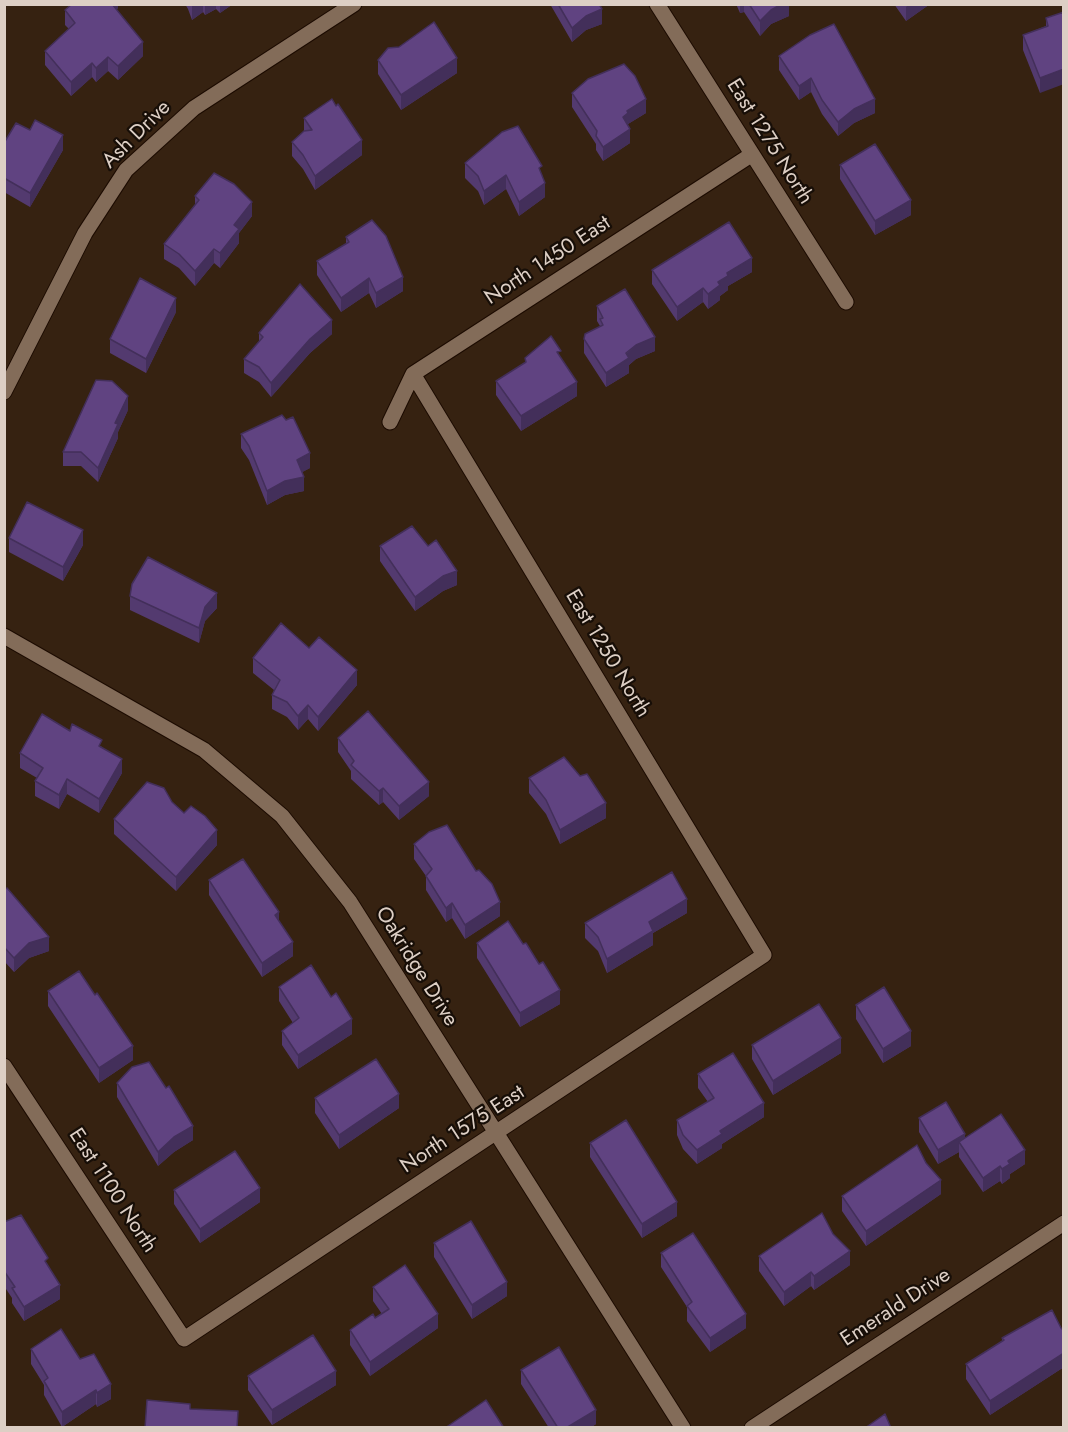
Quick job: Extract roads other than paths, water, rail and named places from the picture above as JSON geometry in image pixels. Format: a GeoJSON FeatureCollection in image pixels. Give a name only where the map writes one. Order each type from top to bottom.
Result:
{"type":"FeatureCollection","features":[{"type":"Feature","properties":{"kind":"street","name":"Ash Drive"},"geometry":{"type":"LineString","coordinates":[[4,392],[85,233],[126,170],[194,108],[354,4]]}},
{"type":"Feature","properties":{"kind":"street","name":"East 1275 North"},"geometry":{"type":"LineString","coordinates":[[657,4],[846,302]]}},
{"type":"Feature","properties":{"kind":"street","name":"North 1450 East"},"geometry":{"type":"LineString","coordinates":[[413,374],[751,155]]}},
{"type":"Feature","properties":{"kind":"street"},"geometry":{"type":"LineString","coordinates":[[390,422],[413,374]]}},
{"type":"Feature","properties":{"kind":"street","name":"East 1250 North"},"geometry":{"type":"LineString","coordinates":[[413,374],[764,955]]}},
{"type":"Feature","properties":{"kind":"street","name":"Oakridge Drive"},"geometry":{"type":"LineString","coordinates":[[4,636],[204,750],[282,816],[350,902],[683,1428]]}},
{"type":"Feature","properties":{"kind":"street","name":"North 1575 East"},"geometry":{"type":"LineString","coordinates":[[184,1339],[764,955]]}},
{"type":"Feature","properties":{"kind":"street","name":"East 1100 North"},"geometry":{"type":"LineString","coordinates":[[4,1066],[184,1339]]}},
{"type":"Feature","properties":{"kind":"street","name":"Emerald Drive"},"geometry":{"type":"LineString","coordinates":[[752,1428],[1064,1223]]}}]}
